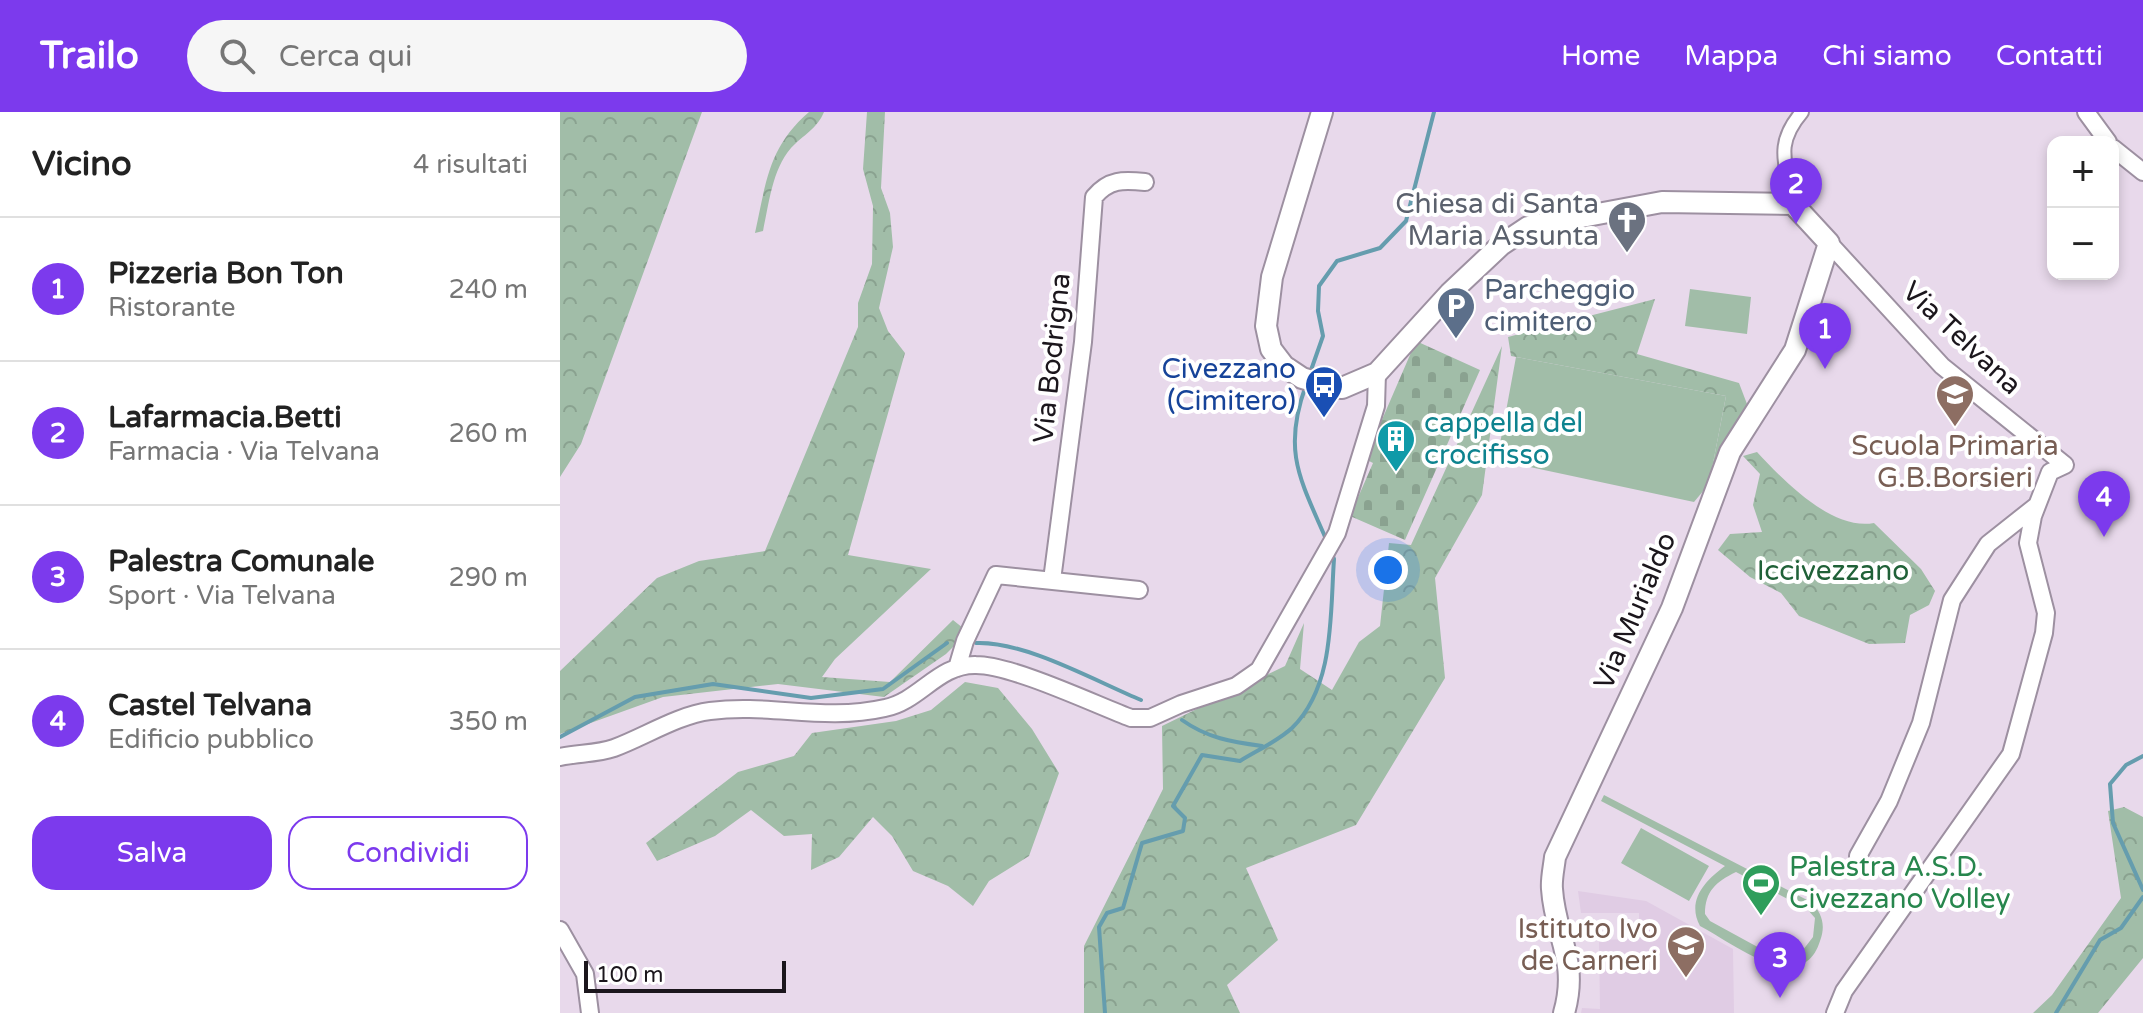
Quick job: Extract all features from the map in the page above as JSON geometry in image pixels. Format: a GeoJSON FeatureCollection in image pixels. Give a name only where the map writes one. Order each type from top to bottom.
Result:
{"type":"FeatureCollection","features":[{"type":"Feature","properties":{"kind":"street"},"geometry":{"type":"LineString","coordinates":[[1322,112],[1268,302],[1266,326],[1271,349],[1284,366],[1302,378],[1342,388],[1377,373],[1450,293],[1501,245],[1528,227],[1662,202],[1793,204],[1782,144],[1800,114]]}},
{"type":"Feature","properties":{"kind":"street"},"geometry":{"type":"LineString","coordinates":[[2086,112],[2104,136]]}},
{"type":"Feature","properties":{"kind":"street"},"geometry":{"type":"LineString","coordinates":[[2119,153],[2143,172]]}},
{"type":"Feature","properties":{"kind":"street","name":"Via Bodrigna"},"geometry":{"type":"LineString","coordinates":[[1052,580],[1083,342],[1094,197],[1104,184],[1120,180],[1145,182]]}},
{"type":"Feature","properties":{"kind":"street","name":"Via Telvana"},"geometry":{"type":"LineString","coordinates":[[1793,204],[1942,366],[2065,465],[2050,472],[2036,506],[2028,543],[2046,613],[2036,669],[2011,754],[1844,991],[1835,1013]]}},
{"type":"Feature","properties":{"kind":"street","name":"Via Murialdo"},"geometry":{"type":"LineString","coordinates":[[1564,1013],[1571,987],[1567,950],[1551,889],[1555,857],[1672,608],[1730,452],[1795,350],[1829,243]]}},
{"type":"Feature","properties":{"kind":"street"},"geometry":{"type":"LineString","coordinates":[[560,757],[610,750],[705,711],[743,708],[817,716],[883,709],[907,700],[938,675],[976,665],[1000,669],[1131,718],[1150,718],[1236,686],[1259,670],[1337,533],[1376,406],[1377,373]]}},
{"type":"Feature","properties":{"kind":"street","name":"Via Telvana"},"geometry":{"type":"LineString","coordinates":[[1858,856],[1889,801],[1921,723],[1952,600],[1988,544],[2036,506]]}},
{"type":"Feature","properties":{"kind":"street"},"geometry":{"type":"LineString","coordinates":[[957,668],[965,641],[996,575],[1139,590]]}},
{"type":"Feature","properties":{"kind":"street"},"geometry":{"type":"LineString","coordinates":[[560,930],[585,974],[589,1012]]}},
{"type":"Feature","properties":{"kind":"shaded area","name":"Istituto Ivo de Carneri"},"geometry":{"type":"Polygon","coordinates":[[[1578,891],[1646,901],[1733,949],[1734,1013],[1581,1013],[1582,1008],[1600,1009],[1599,940],[1639,939],[1639,913],[1581,913],[1578,891]]]}},
{"type":"Feature","properties":{"kind":"green space"},"geometry":{"type":"Polygon","coordinates":[[[560,112],[702,112],[581,444],[560,477],[560,112]]]}},
{"type":"Feature","properties":{"kind":"green space"},"geometry":{"type":"Polygon","coordinates":[[[809,112],[824,112],[818,123],[791,148],[779,166],[763,231],[755,233],[766,182],[777,153],[795,125],[809,112]]]}},
{"type":"Feature","properties":{"kind":"green space"},"geometry":{"type":"Polygon","coordinates":[[[867,112],[885,112],[881,188],[890,213],[893,247],[879,308],[888,331],[905,353],[848,555],[931,569],[835,659],[822,677],[890,682],[953,620],[968,632],[946,654],[884,697],[778,684],[663,697],[560,734],[560,671],[657,578],[699,561],[765,551],[858,327],[858,303],[872,264],[873,206],[863,169],[867,112]]]}},
{"type":"Feature","properties":{"kind":"green space"},"geometry":{"type":"Polygon","coordinates":[[[1690,289],[1751,297],[1747,334],[1685,326],[1690,289]]]}},
{"type":"Feature","properties":{"kind":"green space"},"geometry":{"type":"Polygon","coordinates":[[[1655,299],[1637,354],[1739,383],[1747,404],[1709,484],[1726,396],[1511,356],[1508,337],[1655,299]]]}},
{"type":"Feature","properties":{"kind":"green space"},"geometry":{"type":"Polygon","coordinates":[[[1416,341],[1480,370],[1405,540],[1350,516],[1373,463],[1365,459],[1416,341]]]}},
{"type":"Feature","properties":{"kind":"green space"},"geometry":{"type":"Polygon","coordinates":[[[1502,346],[1482,495],[1435,578],[1445,678],[1356,825],[1246,868],[1278,940],[1227,985],[1240,1013],[1084,1013],[1084,946],[1163,789],[1162,726],[1285,666],[1304,623],[1300,669],[1332,690],[1359,642],[1380,626],[1389,543],[1411,545],[1502,346]]]}},
{"type":"Feature","properties":{"kind":"green space"},"geometry":{"type":"Polygon","coordinates":[[[1516,357],[1726,396],[1709,484],[1694,502],[1497,460],[1516,357]]]}},
{"type":"Feature","properties":{"kind":"green space","name":"Iccivezzano"},"geometry":{"type":"Polygon","coordinates":[[[1757,452],[1794,489],[1825,511],[1858,523],[1874,523],[1921,569],[1935,591],[1929,605],[1910,615],[1905,643],[1869,644],[1799,616],[1781,593],[1750,577],[1718,550],[1730,534],[1762,532],[1753,505],[1760,474],[1743,456],[1757,452]]]}},
{"type":"Feature","properties":{"kind":"green space"},"geometry":{"type":"Polygon","coordinates":[[[965,682],[998,688],[1032,729],[1059,773],[1029,856],[989,881],[973,906],[948,886],[913,871],[892,836],[873,817],[839,857],[811,870],[812,834],[784,836],[751,810],[715,836],[657,861],[646,843],[738,772],[794,756],[812,733],[896,721],[931,710],[965,682]]]}},
{"type":"Feature","properties":{"kind":"green space"},"geometry":{"type":"Polygon","coordinates":[[[1604,795],[1811,902],[1818,910],[1823,925],[1820,941],[1811,958],[1798,965],[1782,966],[1747,953],[1700,926],[1695,908],[1697,899],[1705,884],[1725,866],[1601,801],[1604,795]],[[1736,872],[1713,888],[1707,899],[1705,914],[1710,921],[1783,961],[1796,959],[1813,937],[1815,918],[1807,909],[1736,872]]]}},
{"type":"Feature","properties":{"kind":"green space"},"geometry":{"type":"Polygon","coordinates":[[[2124,807],[2143,817],[2143,958],[2098,1013],[2033,1013],[2052,995],[2121,898],[2108,811],[2124,807]]]}},
{"type":"Feature","properties":{"kind":"green space"},"geometry":{"type":"Polygon","coordinates":[[[1641,828],[1709,866],[1689,901],[1621,863],[1641,828]]]}},
{"type":"Feature","properties":{"kind":"waterway"},"geometry":{"type":"LineString","coordinates":[[1310,373],[1323,336],[1318,311],[1319,286],[1337,261],[1380,248],[1406,221],[1434,112]]}},
{"type":"Feature","properties":{"kind":"waterway"},"geometry":{"type":"LineString","coordinates":[[1306,385],[1295,428],[1297,464],[1326,539]]}},
{"type":"Feature","properties":{"kind":"waterway"},"geometry":{"type":"LineString","coordinates":[[1105,1013],[1099,927],[1107,913],[1123,908],[1142,843],[1183,831],[1185,818],[1173,806],[1202,755],[1240,761],[1292,728],[1316,692],[1328,648],[1334,559],[1331,551]]}},
{"type":"Feature","properties":{"kind":"waterway"},"geometry":{"type":"LineString","coordinates":[[560,737],[635,697],[713,684],[811,698],[883,689],[947,643]]}},
{"type":"Feature","properties":{"kind":"waterway"},"geometry":{"type":"LineString","coordinates":[[976,643],[1016,648],[1038,655],[1141,700]]}},
{"type":"Feature","properties":{"kind":"waterway"},"geometry":{"type":"LineString","coordinates":[[1182,720],[1220,738],[1262,746]]}},
{"type":"Feature","properties":{"kind":"waterway"},"geometry":{"type":"LineString","coordinates":[[2143,756],[2126,765],[2110,784],[2113,823],[2143,890]]}},
{"type":"Feature","properties":{"kind":"waterway"},"geometry":{"type":"LineString","coordinates":[[2056,1013],[2100,940],[2121,928],[2143,897]]}},
{"type":"Feature","properties":{"kind":"place","name":"Lafarmacia.Betti"},"geometry":{"type":"Point","coordinates":[1796,224]}},
{"type":"Feature","properties":{"kind":"place","name":"Chiesa di Santa Maria Assunta"},"geometry":{"type":"Point","coordinates":[1627,254]}},
{"type":"Feature","properties":{"kind":"place","name":"Parcheggio cimitero"},"geometry":{"type":"Point","coordinates":[1456,340]}},
{"type":"Feature","properties":{"kind":"place","name":"Pizzeria Bon Ton"},"geometry":{"type":"Point","coordinates":[1825,369]}},
{"type":"Feature","properties":{"kind":"place","name":"Civezzano (Cimitero)"},"geometry":{"type":"Point","coordinates":[1324,419]}},
{"type":"Feature","properties":{"kind":"place","name":"Scuola Primaria G.B.Borsieri"},"geometry":{"type":"Point","coordinates":[1955,428]}},
{"type":"Feature","properties":{"kind":"place","name":"cappella del crocifisso"},"geometry":{"type":"Point","coordinates":[1396,473]}},
{"type":"Feature","properties":{"kind":"place","name":"Castel Telvana"},"geometry":{"type":"Point","coordinates":[2104,537]}},
{"type":"Feature","properties":{"kind":"place","name":"Palestra A.S.D. Civezzano Volley"},"geometry":{"type":"Point","coordinates":[1761,917]}},
{"type":"Feature","properties":{"kind":"place","name":"Istituto Ivo de Carneri"},"geometry":{"type":"Point","coordinates":[1686,979]}},
{"type":"Feature","properties":{"kind":"place","name":"Palestra Comunale"},"geometry":{"type":"Point","coordinates":[1780,998]}}]}
